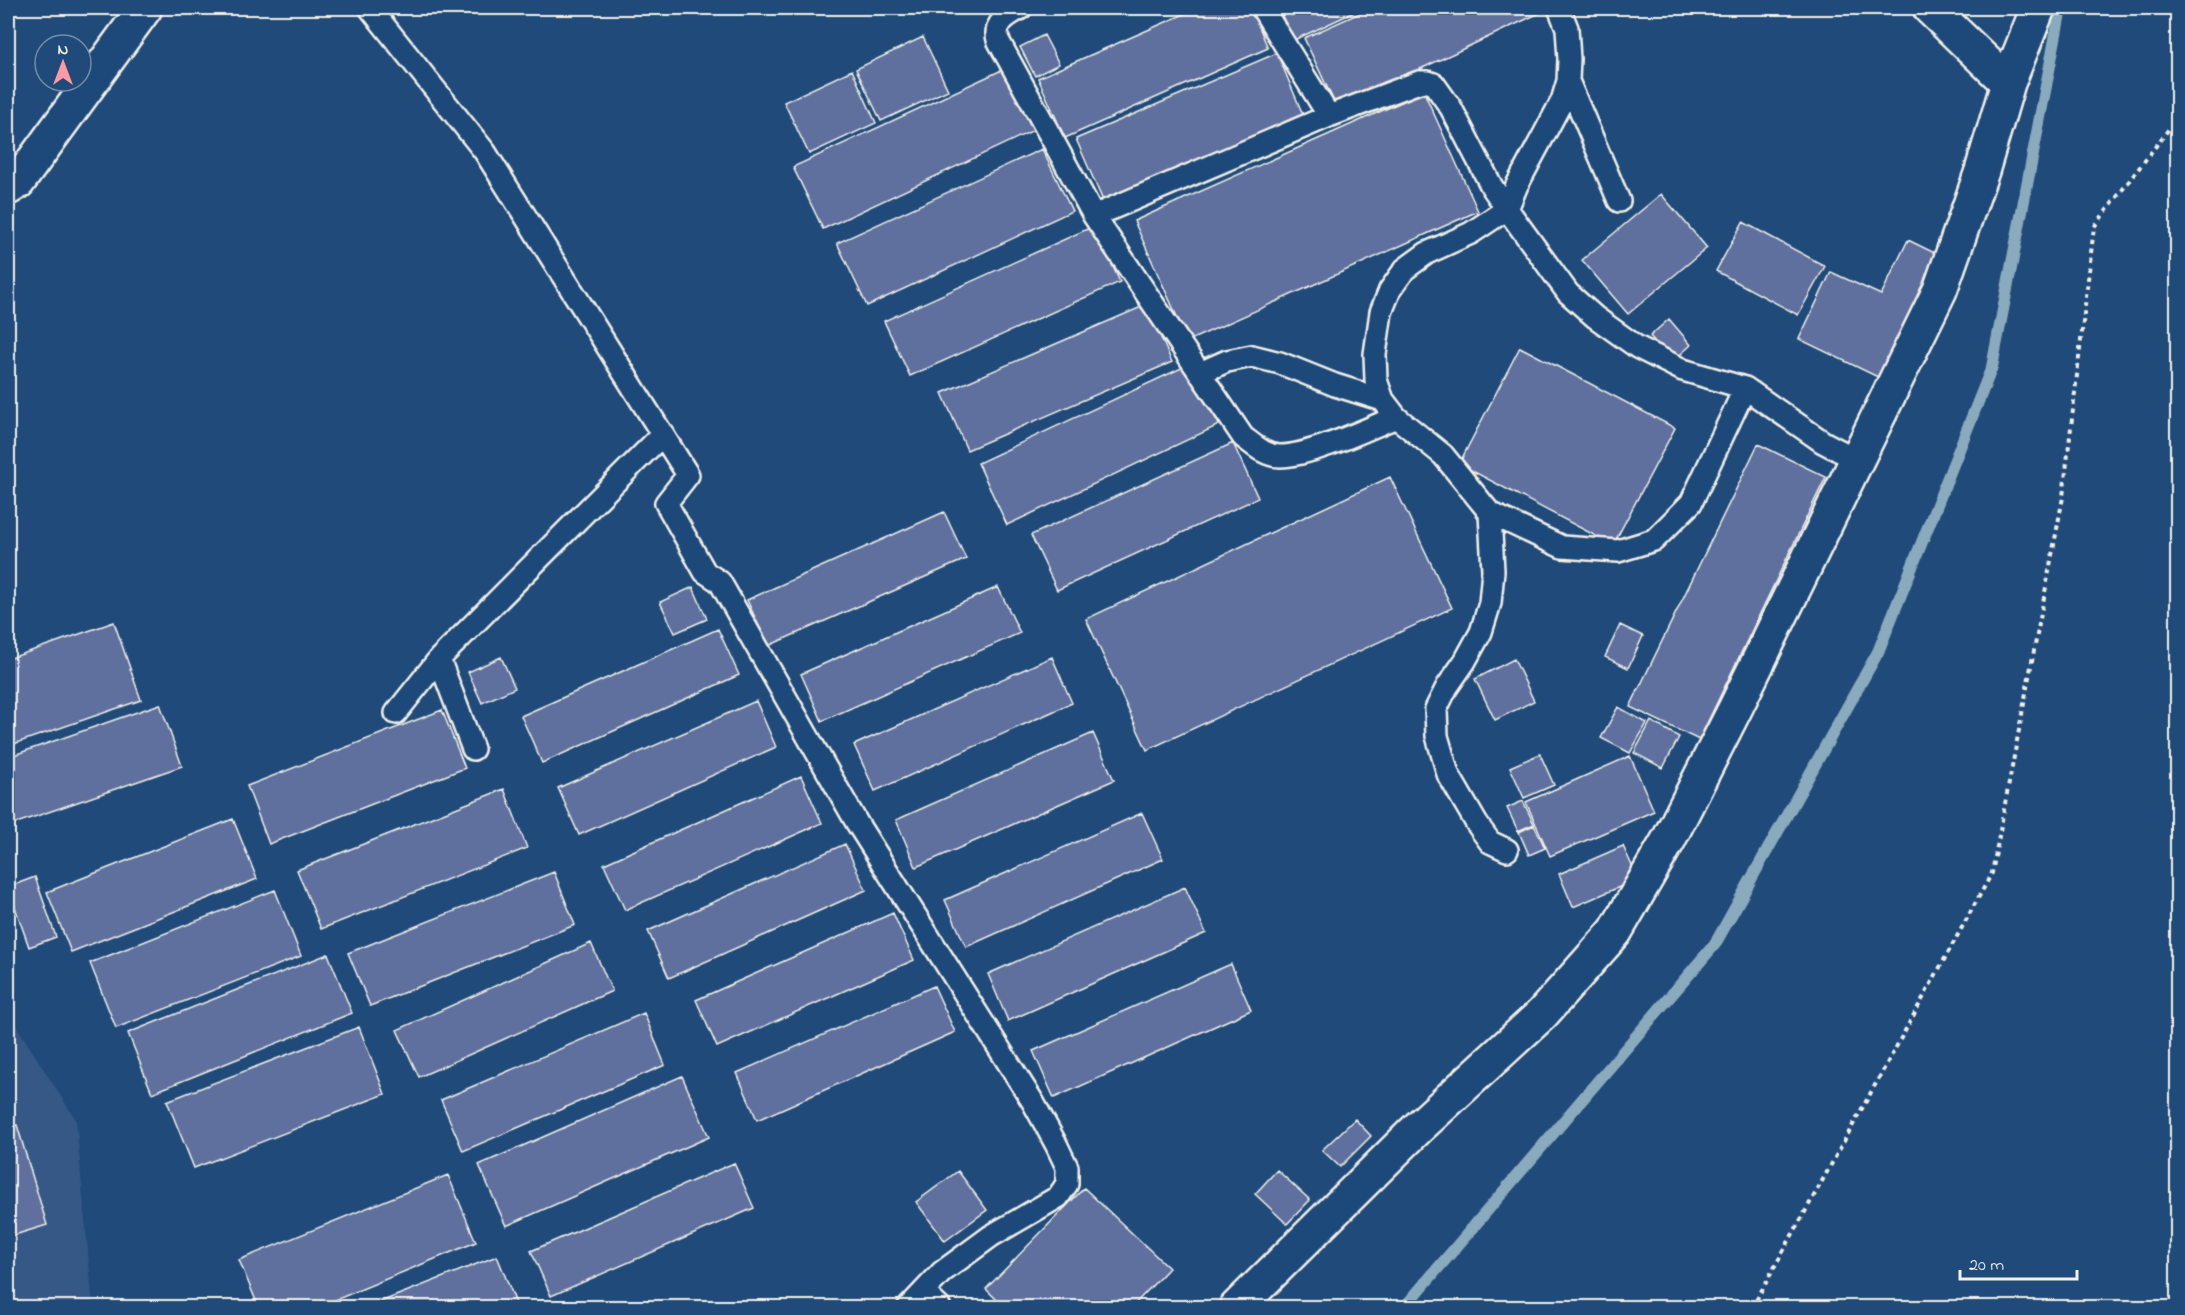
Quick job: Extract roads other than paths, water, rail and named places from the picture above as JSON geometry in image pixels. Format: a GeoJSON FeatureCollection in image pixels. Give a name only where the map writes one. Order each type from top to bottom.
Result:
{"type":"FeatureCollection","features":[{"type":"Feature","properties":{"kind":"street"},"geometry":{"type":"LineString","coordinates":[[8,188],[18,182],[146,8]]}},
{"type":"Feature","properties":{"kind":"street"},"geometry":{"type":"LineString","coordinates":[[1930,8],[2008,83]]}},
{"type":"Feature","properties":{"kind":"street"},"geometry":{"type":"LineString","coordinates":[[1236,1308],[1419,1127],[1542,1014],[1615,933],[1669,839],[1735,709],[1940,290],[1982,171],[2008,83],[2038,8]]}},
{"type":"Feature","properties":{"kind":"lane"},"geometry":{"type":"LineString","coordinates":[[370,8],[485,152],[688,475],[666,503],[705,572],[720,582],[857,823],[1033,1102],[1067,1167],[1067,1184],[1058,1197],[991,1236],[942,1272],[916,1300],[940,1308]]}},
{"type":"Feature","properties":{"kind":"lane"},"geometry":{"type":"LineString","coordinates":[[1021,8],[999,24],[996,32],[998,40],[1094,216],[1243,437],[1264,452],[1279,456],[1339,441],[1396,417]]}},
{"type":"Feature","properties":{"kind":"lane"},"geometry":{"type":"LineString","coordinates":[[1262,8],[1329,116]]}},
{"type":"Feature","properties":{"kind":"lane"},"geometry":{"type":"LineString","coordinates":[[1559,8],[1567,28],[1569,58],[1568,81],[1562,101],[1517,185],[1507,209],[1471,233],[1427,253],[1405,269],[1390,290],[1381,312],[1375,354],[1376,380],[1383,400],[1396,417],[1443,455],[1490,513],[1562,547],[1618,550],[1654,540],[1691,503],[1745,388]]}},
{"type":"Feature","properties":{"kind":"lane"},"geometry":{"type":"LineString","coordinates":[[1568,81],[1619,201]]}},
{"type":"Feature","properties":{"kind":"lane"},"geometry":{"type":"LineString","coordinates":[[1094,216],[1329,116],[1419,82],[1434,84],[1451,108],[1492,187],[1568,293],[1595,317],[1637,347],[1683,370],[1745,388],[1823,442],[1857,460]]}},
{"type":"Feature","properties":{"kind":"lane"},"geometry":{"type":"LineString","coordinates":[[1200,372],[1227,361],[1252,356],[1280,363],[1335,386],[1383,400]]}},
{"type":"Feature","properties":{"kind":"lane"},"geometry":{"type":"LineString","coordinates":[[396,713],[439,659],[663,434]]}},
{"type":"Feature","properties":{"kind":"lane"},"geometry":{"type":"LineString","coordinates":[[1490,513],[1493,571],[1490,603],[1481,632],[1436,709],[1437,736],[1448,774],[1477,824],[1490,842],[1507,850]]}},
{"type":"Feature","properties":{"kind":"lane"},"geometry":{"type":"LineString","coordinates":[[439,659],[473,749]]}},
{"type":"Feature","properties":{"kind":"waterway"},"geometry":{"type":"LineString","coordinates":[[1404,1308],[1715,944],[1878,652],[1992,367],[2061,8]]}}]}
